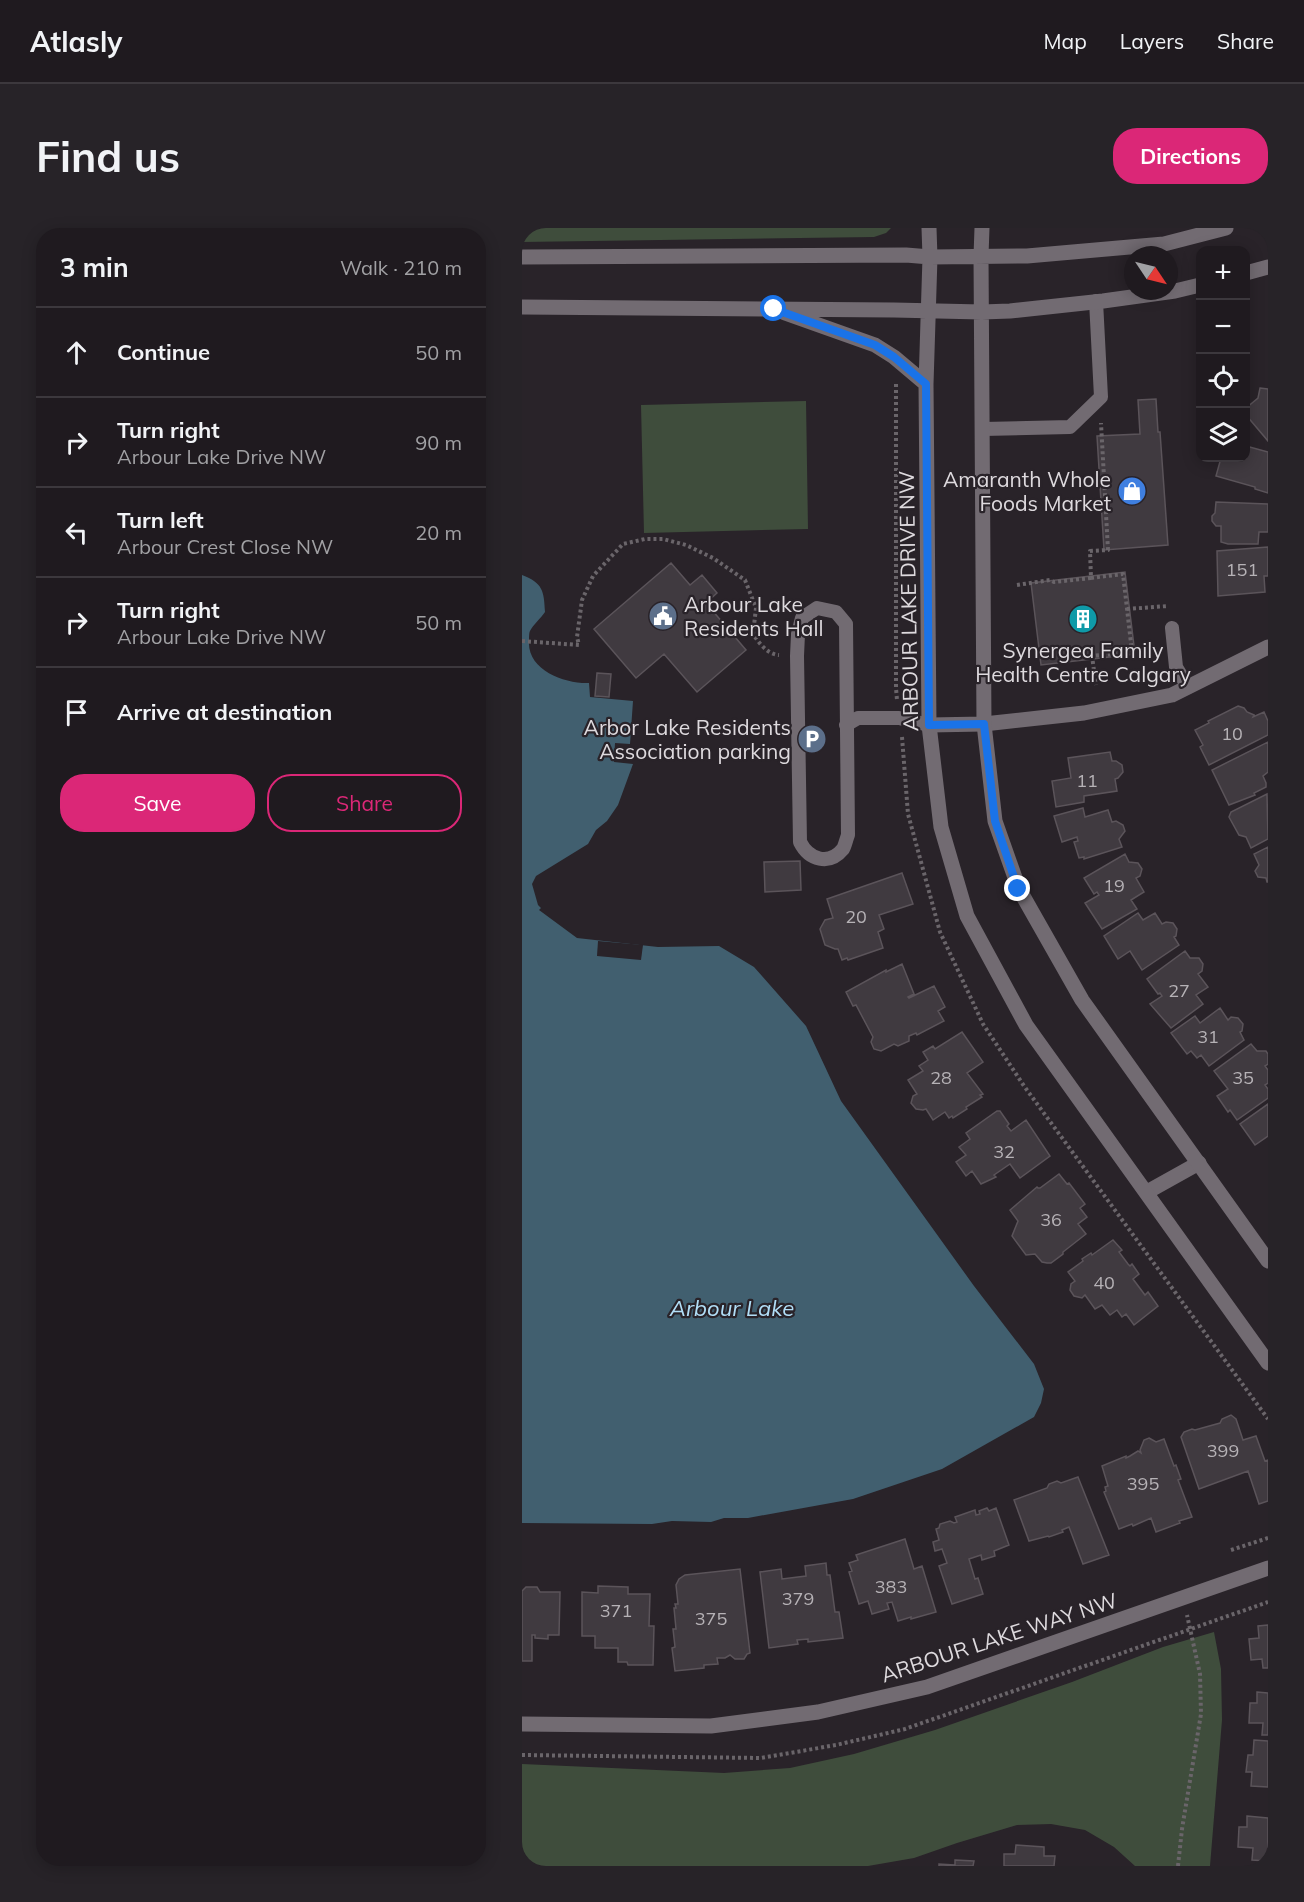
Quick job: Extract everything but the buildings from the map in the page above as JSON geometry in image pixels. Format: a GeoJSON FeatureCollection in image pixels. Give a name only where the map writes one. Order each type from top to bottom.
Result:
{"type":"FeatureCollection","features":[{"type":"Feature","properties":{"kind":"street","name":"ARBOUR LAKE DRIVE NW"},"geometry":{"type":"LineString","coordinates":[[929,228],[930,312],[926,384],[929,725],[941,827],[967,916],[1026,1025],[1268,1364]]}},
{"type":"Feature","properties":{"kind":"street"},"geometry":{"type":"LineString","coordinates":[[982,228],[984,724],[995,821],[1018,889],[1082,1000],[1268,1261]]}},
{"type":"Feature","properties":{"kind":"street"},"geometry":{"type":"LineString","coordinates":[[522,257],[1027,256],[1164,244],[1226,228]]}},
{"type":"Feature","properties":{"kind":"street"},"geometry":{"type":"LineString","coordinates":[[1250,272],[1268,267]]}},
{"type":"Feature","properties":{"kind":"street"},"geometry":{"type":"LineString","coordinates":[[522,308],[982,312],[1096,301],[1175,291],[1196,286]]}},
{"type":"Feature","properties":{"kind":"street"},"geometry":{"type":"LineString","coordinates":[[774,309],[875,345],[894,357],[926,384]]}},
{"type":"Feature","properties":{"kind":"street"},"geometry":{"type":"LineString","coordinates":[[929,725],[984,724],[1084,713],[1172,695],[1268,647]]}},
{"type":"Feature","properties":{"kind":"street"},"geometry":{"type":"LineString","coordinates":[[1147,1192],[1199,1163]]}},
{"type":"Feature","properties":{"kind":"street","name":"ARBOUR LAKE WAY NW"},"geometry":{"type":"LineString","coordinates":[[522,1724],[711,1726],[818,1712],[927,1687],[1268,1568]]}},
{"type":"Feature","properties":{"kind":"lane"},"geometry":{"type":"LineString","coordinates":[[983,429],[1070,427],[1101,397],[1096,301]]}},
{"type":"Feature","properties":{"kind":"lane"},"geometry":{"type":"LineString","coordinates":[[817,608],[836,612],[846,624],[848,645],[846,725],[848,836],[843,849],[831,858],[816,859],[805,852],[800,843],[797,656],[798,634],[802,618],[817,608]]}},
{"type":"Feature","properties":{"kind":"lane"},"geometry":{"type":"LineString","coordinates":[[1172,628],[1176,667],[1188,687]]}},
{"type":"Feature","properties":{"kind":"lane"},"geometry":{"type":"LineString","coordinates":[[846,725],[858,718],[899,718],[929,725]]}},
{"type":"Feature","properties":{"kind":"path"},"geometry":{"type":"LineString","coordinates":[[895,382],[897,387],[896,688],[908,814],[940,932],[983,1024],[1024,1086],[1268,1419]]}},
{"type":"Feature","properties":{"kind":"path"},"geometry":{"type":"LineString","coordinates":[[1091,578],[1090,551],[1108,550],[1101,397]]}},
{"type":"Feature","properties":{"kind":"path"},"geometry":{"type":"LineString","coordinates":[[522,641],[579,645],[577,637],[582,600],[593,576],[622,543],[663,539],[686,545],[712,558],[745,580],[756,608],[753,634],[762,646],[774,654],[797,656]]}},
{"type":"Feature","properties":{"kind":"path"},"geometry":{"type":"LineString","coordinates":[[1017,585],[1124,574],[1132,652],[1092,656],[1096,685]]}},
{"type":"Feature","properties":{"kind":"path"},"geometry":{"type":"LineString","coordinates":[[1127,609],[1168,606]]}},
{"type":"Feature","properties":{"kind":"path"},"geometry":{"type":"LineString","coordinates":[[1231,1550],[1268,1538]]}},
{"type":"Feature","properties":{"kind":"path"},"geometry":{"type":"LineString","coordinates":[[1178,1866],[1201,1714],[1200,1674],[1182,1598]]}},
{"type":"Feature","properties":{"kind":"green space"},"geometry":{"type":"Polygon","coordinates":[[[522,228],[891,228],[886,233],[874,237],[522,242],[522,228]]]}},
{"type":"Feature","properties":{"kind":"green space"},"geometry":{"type":"Polygon","coordinates":[[[806,401],[808,529],[644,533],[641,405],[806,401]]]}},
{"type":"Feature","properties":{"kind":"green space"},"geometry":{"type":"Polygon","coordinates":[[[1214,1632],[1221,1669],[1222,1720],[1210,1866],[1135,1866],[1114,1847],[1085,1830],[1051,1824],[1017,1825],[914,1858],[868,1866],[522,1866],[522,1764],[724,1773],[790,1768],[854,1754],[935,1730],[1163,1647],[1214,1632]]]}},
{"type":"Feature","properties":{"kind":"water","name":"Arbour Lake"},"geometry":{"type":"Polygon","coordinates":[[[522,575],[538,585],[544,598],[545,612],[529,633],[530,651],[534,660],[559,678],[589,683],[590,697],[633,701],[630,744],[615,743],[614,762],[633,764],[618,805],[607,821],[596,830],[588,844],[536,876],[532,884],[541,908],[539,910],[577,938],[658,947],[719,946],[754,967],[806,1026],[841,1101],[974,1286],[1034,1364],[1044,1389],[1041,1403],[1034,1417],[942,1469],[853,1499],[748,1518],[652,1524],[522,1523],[522,575]]]}},
{"type":"Feature","properties":{"kind":"pier"},"geometry":{"type":"Polygon","coordinates":[[[598,941],[643,945],[641,960],[597,956],[598,941]]]}},
{"type":"Feature","properties":{"kind":"place","name":"Amaranth Whole Foods Market"},"geometry":{"type":"Point","coordinates":[1132,491]}},
{"type":"Feature","properties":{"kind":"place","name":"Arbour Lake Residents Hall"},"geometry":{"type":"Point","coordinates":[663,616]}},
{"type":"Feature","properties":{"kind":"place","name":"Synergea Family Health Centre Calgary"},"geometry":{"type":"Point","coordinates":[1083,619]}},
{"type":"Feature","properties":{"kind":"place","name":"Arbor Lake Residents Association parking"},"geometry":{"type":"Point","coordinates":[812,739]}},
{"type":"Feature","properties":{"kind":"route"},"geometry":{"type":"LineString","coordinates":[[774,309],[875,345],[894,357],[926,384],[929,725],[984,724],[995,821],[1018,889]]}}]}
